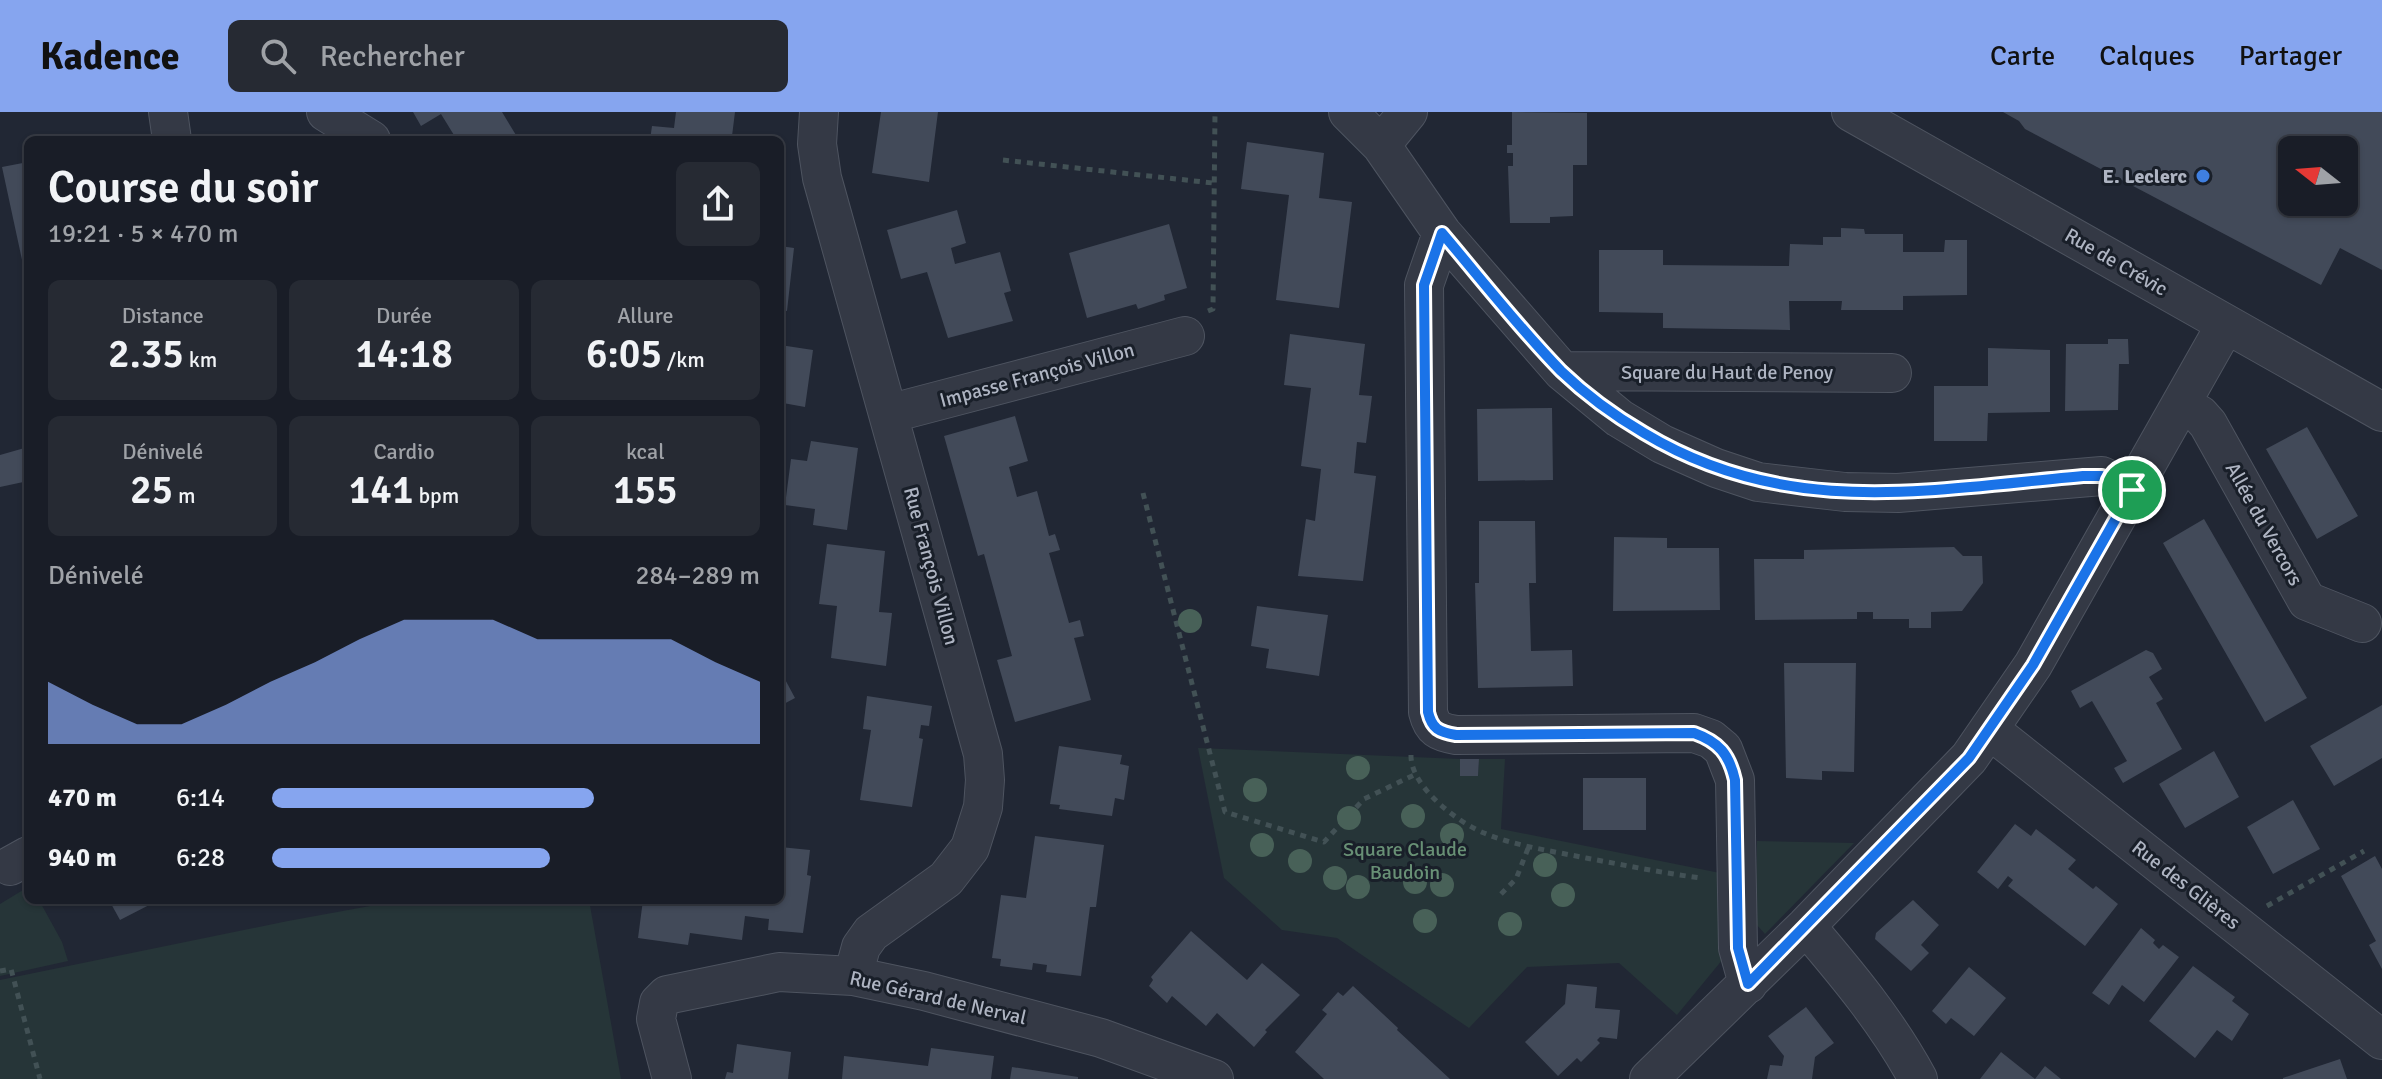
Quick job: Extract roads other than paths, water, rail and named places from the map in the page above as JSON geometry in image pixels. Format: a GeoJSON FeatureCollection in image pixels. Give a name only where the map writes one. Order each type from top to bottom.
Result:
{"type":"FeatureCollection","features":[{"type":"Feature","properties":{"kind":"street"},"geometry":{"type":"LineString","coordinates":[[168,112],[171,136]]}},
{"type":"Feature","properties":{"kind":"street"},"geometry":{"type":"LineString","coordinates":[[326,112],[365,136]]}},
{"type":"Feature","properties":{"kind":"street","name":"Rue François Villon"},"geometry":{"type":"LineString","coordinates":[[819,112],[817,144],[822,178],[983,754],[985,780],[983,807],[970,848],[946,879],[871,933],[861,947],[853,976]]}},
{"type":"Feature","properties":{"kind":"street"},"geometry":{"type":"LineString","coordinates":[[1348,112],[1381,145],[1442,233],[1562,371],[1619,418],[1662,444],[1716,468],[1758,482],[1845,492],[1898,493],[2102,476],[2132,490]]}},
{"type":"Feature","properties":{"kind":"street"},"geometry":{"type":"LineString","coordinates":[[1381,145],[1408,112]]}},
{"type":"Feature","properties":{"kind":"street","name":"Rue de Crévic"},"geometry":{"type":"LineString","coordinates":[[1851,112],[2382,412]]}},
{"type":"Feature","properties":{"kind":"street"},"geometry":{"type":"LineString","coordinates":[[1442,233],[1424,285],[1428,712],[1431,724],[1440,732],[1456,735],[1694,733],[1711,739],[1723,749],[1735,780],[1738,948],[1748,984]]}},
{"type":"Feature","properties":{"kind":"street"},"geometry":{"type":"LineString","coordinates":[[1649,1079],[1806,926],[1969,758],[2033,665],[2226,324]]}},
{"type":"Feature","properties":{"kind":"street","name":"Impasse François Villon"},"geometry":{"type":"LineString","coordinates":[[888,414],[1183,336]]}},
{"type":"Feature","properties":{"kind":"street","name":"Square du Haut de Penoy"},"geometry":{"type":"LineString","coordinates":[[1562,371],[1892,373]]}},
{"type":"Feature","properties":{"kind":"street","name":"Allée du Vercors"},"geometry":{"type":"LineString","coordinates":[[2181,404],[2200,415],[2208,424],[2307,601],[2362,623]]}},
{"type":"Feature","properties":{"kind":"street","name":"Rue des Glières"},"geometry":{"type":"LineString","coordinates":[[1990,730],[2382,1040]]}},
{"type":"Feature","properties":{"kind":"street"},"geometry":{"type":"LineString","coordinates":[[1806,926],[1870,1004],[1918,1079]]}},
{"type":"Feature","properties":{"kind":"street","name":"Rue Gérard de Nerval"},"geometry":{"type":"LineString","coordinates":[[672,1079],[656,1019],[659,1003],[667,995],[779,972],[853,976],[924,991],[1101,1038],[1214,1079]]}},
{"type":"Feature","properties":{"kind":"place","name":"E. Leclerc"},"geometry":{"type":"Point","coordinates":[2203,176]}},
{"type":"Feature","properties":{"kind":"park label","name":"Square Claude Baudoin"},"geometry":{"type":"Point","coordinates":[1405,860]}}]}
